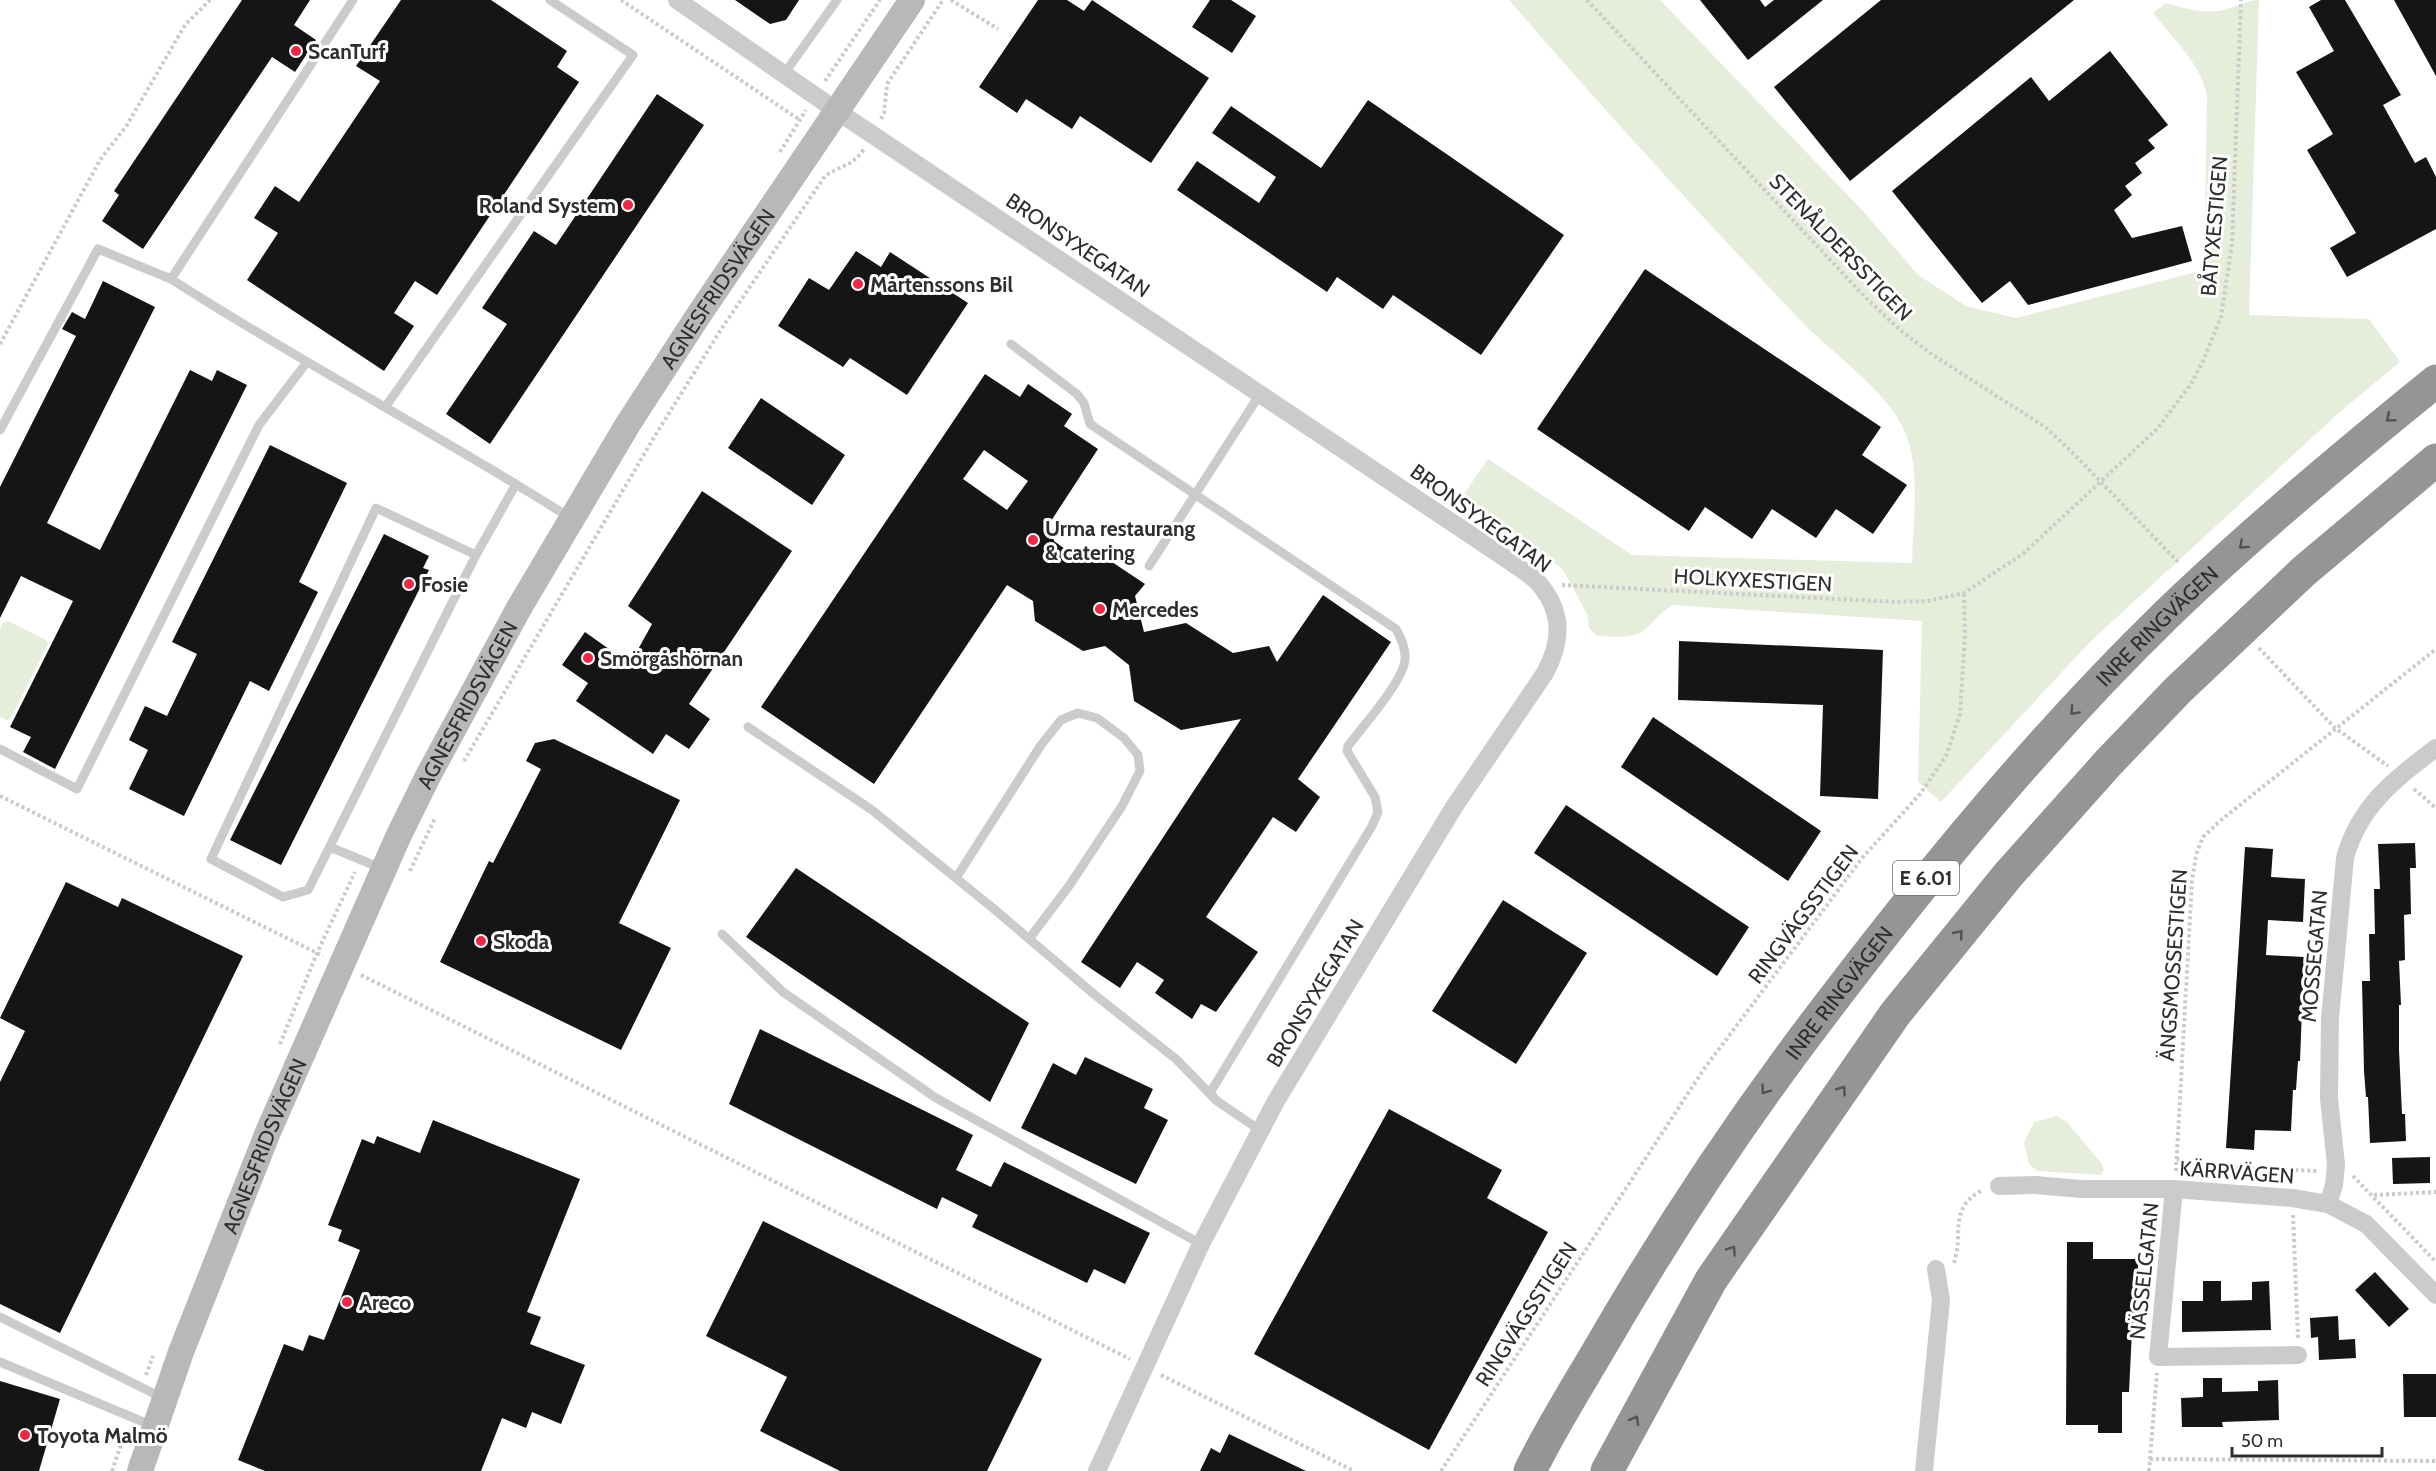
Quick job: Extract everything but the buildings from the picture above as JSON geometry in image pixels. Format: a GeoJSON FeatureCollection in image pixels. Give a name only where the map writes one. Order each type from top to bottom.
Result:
{"type":"FeatureCollection","features":[{"type":"Feature","properties":{"kind":"highway","name":"INRE RINGVÄGEN"},"geometry":{"type":"LineString","coordinates":[[1530,1471],[1631,1294],[1704,1179],[1794,1050],[1925,879],[1995,797],[2098,685],[2166,616],[2353,448],[2436,381]]}},
{"type":"Feature","properties":{"kind":"highway","name":"E 6.01"},"geometry":{"type":"LineString","coordinates":[[1608,1469],[1711,1280],[1895,1014],[2008,875],[2108,763],[2178,690],[2304,571],[2436,460]]}},
{"type":"Feature","properties":{"kind":"main road","name":"AGNESFRIDSVÄGEN"},"geometry":{"type":"LineString","coordinates":[[140,1471],[181,1352],[268,1132],[356,968],[395,874],[434,765],[519,608],[628,424],[698,316],[912,0]]}},
{"type":"Feature","properties":{"kind":"street","name":"BRONSYXEGATAN"},"geometry":{"type":"LineString","coordinates":[[677,0],[837,111],[1469,533],[1540,584],[1556,616],[1559,636],[1555,654],[1545,673],[1454,807],[1276,1101],[1201,1244],[1097,1471]]}},
{"type":"Feature","properties":{"kind":"street","name":"MOSSEGATAN"},"geometry":{"type":"LineString","coordinates":[[2328,1204],[2334,1185],[2336,1165],[2329,1098],[2330,1018],[2345,858],[2351,836],[2362,816],[2400,777],[2436,748]]}},
{"type":"Feature","properties":{"kind":"street","name":"KÄRRVÄGEN"},"geometry":{"type":"LineString","coordinates":[[1999,1186],[2174,1189],[2292,1198],[2328,1204],[2366,1224],[2436,1295]]}},
{"type":"Feature","properties":{"kind":"street","name":"NÄSSELGATAN"},"geometry":{"type":"LineString","coordinates":[[2158,1357],[2174,1189]]}},
{"type":"Feature","properties":{"kind":"street"},"geometry":{"type":"LineString","coordinates":[[1924,1471],[1941,1300],[1936,1269]]}},
{"type":"Feature","properties":{"kind":"street"},"geometry":{"type":"LineString","coordinates":[[2158,1357],[2298,1355]]}},
{"type":"Feature","properties":{"kind":"lane"},"geometry":{"type":"LineString","coordinates":[[171,279],[353,0]]}},
{"type":"Feature","properties":{"kind":"lane"},"geometry":{"type":"LineString","coordinates":[[386,406],[633,55],[550,0]]}},
{"type":"Feature","properties":{"kind":"lane"},"geometry":{"type":"LineString","coordinates":[[784,74],[837,0]]}},
{"type":"Feature","properties":{"kind":"lane"},"geometry":{"type":"LineString","coordinates":[[0,430],[98,249],[171,279],[258,335],[386,406],[572,518]]}},
{"type":"Feature","properties":{"kind":"lane"},"geometry":{"type":"LineString","coordinates":[[1011,344],[1077,394],[1084,403],[1090,424],[1108,438],[1196,493],[1396,629],[1403,642],[1405,660],[1398,680],[1348,746],[1347,751],[1375,797],[1378,812],[1210,1093]]}},
{"type":"Feature","properties":{"kind":"lane"},"geometry":{"type":"LineString","coordinates":[[0,749],[77,789],[259,424],[307,362]]}},
{"type":"Feature","properties":{"kind":"lane"},"geometry":{"type":"LineString","coordinates":[[1149,566],[1260,394]]}},
{"type":"Feature","properties":{"kind":"lane"},"geometry":{"type":"LineString","coordinates":[[476,555],[376,507],[212,859],[283,897],[308,890],[476,555],[516,484]]}},
{"type":"Feature","properties":{"kind":"lane"},"geometry":{"type":"LineString","coordinates":[[956,878],[1041,745],[1061,720],[1078,713],[1097,718],[1124,738],[1138,755],[1140,771],[1116,815],[1069,886],[1029,939]]}},
{"type":"Feature","properties":{"kind":"lane"},"geometry":{"type":"LineString","coordinates":[[748,727],[872,810],[1095,995],[1176,1059],[1210,1093],[1261,1131]]}},
{"type":"Feature","properties":{"kind":"lane"},"geometry":{"type":"LineString","coordinates":[[330,847],[395,874]]}},
{"type":"Feature","properties":{"kind":"lane"},"geometry":{"type":"LineString","coordinates":[[722,934],[783,992],[936,1098],[1201,1244]]}},
{"type":"Feature","properties":{"kind":"lane"},"geometry":{"type":"LineString","coordinates":[[0,1317],[165,1399]]}},
{"type":"Feature","properties":{"kind":"lane"},"geometry":{"type":"LineString","coordinates":[[0,1362],[155,1427]]}},
{"type":"Feature","properties":{"kind":"path"},"geometry":{"type":"LineString","coordinates":[[0,344],[100,160],[127,125],[185,25],[210,0]]}},
{"type":"Feature","properties":{"kind":"path"},"geometry":{"type":"LineString","coordinates":[[621,0],[822,135]]}},
{"type":"Feature","properties":{"kind":"path"},"geometry":{"type":"LineString","coordinates":[[460,767],[653,439],[720,331],[825,176],[857,159],[884,113],[887,84],[944,0]]}},
{"type":"Feature","properties":{"kind":"path"},"geometry":{"type":"LineString","coordinates":[[951,0],[998,29]]}},
{"type":"Feature","properties":{"kind":"path","name":"STENÅLDERSSTIGEN"},"geometry":{"type":"LineString","coordinates":[[1587,0],[1864,296],[1900,330],[1973,382],[2045,427],[2100,483]]}},
{"type":"Feature","properties":{"kind":"path","name":"BÅTYXESTIGEN"},"geometry":{"type":"LineString","coordinates":[[2100,483],[2157,429],[2174,408],[2203,361],[2221,317],[2232,244],[2241,0]]}},
{"type":"Feature","properties":{"kind":"path"},"geometry":{"type":"LineString","coordinates":[[1964,593],[2024,553],[2100,483],[2178,562]]}},
{"type":"Feature","properties":{"kind":"path","name":"HOLKYXESTIGEN"},"geometry":{"type":"LineString","coordinates":[[1540,584],[1896,602],[1928,601],[1964,593]]}},
{"type":"Feature","properties":{"kind":"path","name":"RINGVÄGSSTIGEN"},"geometry":{"type":"LineString","coordinates":[[1441,1471],[1704,1069],[1863,857],[1920,794],[1946,756],[1960,714],[1964,593]]}},
{"type":"Feature","properties":{"kind":"path"},"geometry":{"type":"LineString","coordinates":[[2256,644],[2335,728],[2436,649]]}},
{"type":"Feature","properties":{"kind":"path","name":"ÄNGSMOSSESTIGEN"},"geometry":{"type":"LineString","coordinates":[[2177,1159],[2196,855],[2203,837],[2221,820],[2335,728]]}},
{"type":"Feature","properties":{"kind":"path"},"geometry":{"type":"LineString","coordinates":[[0,796],[356,968],[1354,1471]]}},
{"type":"Feature","properties":{"kind":"path"},"geometry":{"type":"LineString","coordinates":[[395,874],[437,812]]}},
{"type":"Feature","properties":{"kind":"path"},"geometry":{"type":"LineString","coordinates":[[356,968],[357,986]]}},
{"type":"Feature","properties":{"kind":"path"},"geometry":{"type":"LineString","coordinates":[[1941,1300],[1956,1257],[1961,1208],[1971,1197],[1983,1190],[1999,1186]]}},
{"type":"Feature","properties":{"kind":"path"},"geometry":{"type":"LineString","coordinates":[[2373,1196],[2436,1192]]}},
{"type":"Feature","properties":{"kind":"path"},"geometry":{"type":"LineString","coordinates":[[2292,1198],[2298,1355]]}},
{"type":"Feature","properties":{"kind":"path"},"geometry":{"type":"LineString","coordinates":[[2150,1471],[2158,1357]]}},
{"type":"Feature","properties":{"kind":"path"},"geometry":{"type":"LineString","coordinates":[[2150,1459],[2436,1461]]}},
{"type":"Feature","properties":{"kind":"green space"},"geometry":{"type":"Polygon","coordinates":[[[1509,0],[1660,0],[1863,211],[1918,275],[1966,306],[2016,318],[2204,270],[2207,95],[2192,62],[2153,13],[2166,3],[2189,9],[2219,11],[2259,0],[2249,315],[2369,319],[2400,362],[2341,411],[2090,642],[1941,802],[1918,782],[1922,621],[1673,605],[1640,633],[1622,637],[1597,636],[1589,628],[1587,614],[1562,568],[1460,500],[1488,459],[1632,555],[1912,563],[1915,479],[1910,447],[1897,417],[1874,389],[1806,326],[1730,246],[1509,0]]]}},
{"type":"Feature","properties":{"kind":"green space"},"geometry":{"type":"Polygon","coordinates":[[[8,621],[46,640],[48,644],[11,718],[7,720],[0,717],[0,629],[3,623],[8,621]]]}},
{"type":"Feature","properties":{"kind":"green space"},"geometry":{"type":"Polygon","coordinates":[[[2057,1116],[2067,1122],[2102,1164],[2104,1170],[2101,1175],[2037,1171],[2029,1164],[2024,1143],[2034,1122],[2057,1116]]]}},
{"type":"Feature","properties":{"kind":"place","name":"ScanTurf"},"geometry":{"type":"Point","coordinates":[296,51]}},
{"type":"Feature","properties":{"kind":"place","name":"Roland System"},"geometry":{"type":"Point","coordinates":[628,205]}},
{"type":"Feature","properties":{"kind":"place","name":"Mårtenssons Bil"},"geometry":{"type":"Point","coordinates":[858,284]}},
{"type":"Feature","properties":{"kind":"place","name":"Urma restaurang & catering"},"geometry":{"type":"Point","coordinates":[1033,540]}},
{"type":"Feature","properties":{"kind":"place","name":"Fosie"},"geometry":{"type":"Point","coordinates":[409,584]}},
{"type":"Feature","properties":{"kind":"place","name":"Mercedes"},"geometry":{"type":"Point","coordinates":[1100,609]}},
{"type":"Feature","properties":{"kind":"place","name":"Smörgåshörnan"},"geometry":{"type":"Point","coordinates":[588,658]}},
{"type":"Feature","properties":{"kind":"place","name":"Skoda"},"geometry":{"type":"Point","coordinates":[481,941]}},
{"type":"Feature","properties":{"kind":"place","name":"Areco"},"geometry":{"type":"Point","coordinates":[347,1302]}},
{"type":"Feature","properties":{"kind":"place","name":"Toyota Malmö"},"geometry":{"type":"Point","coordinates":[25,1435]}}]}
